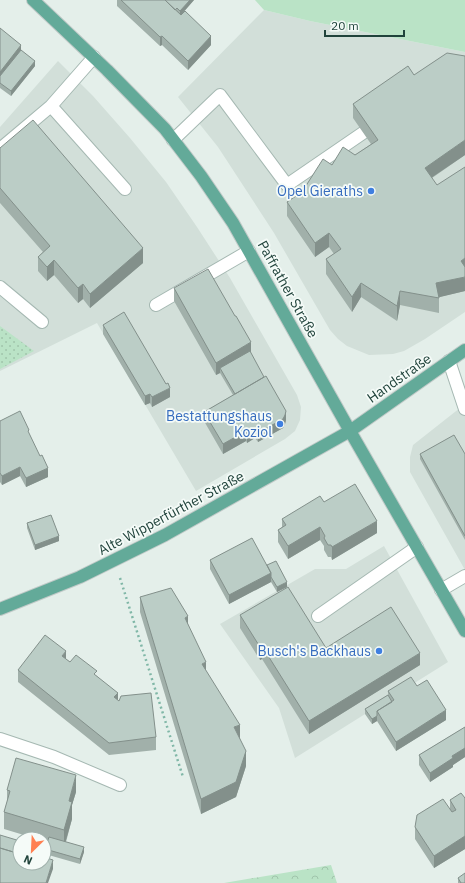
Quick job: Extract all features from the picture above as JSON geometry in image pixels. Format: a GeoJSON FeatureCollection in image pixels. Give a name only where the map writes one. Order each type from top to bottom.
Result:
{"type":"FeatureCollection","features":[{"type":"Feature","properties":{"kind":"main road","name":"Paffrather Straße"},"geometry":{"type":"LineString","coordinates":[[33,0],[94,57],[160,124],[201,176],[234,223],[350,432],[465,630]]}},
{"type":"Feature","properties":{"kind":"main road","name":"Handstraße"},"geometry":{"type":"LineString","coordinates":[[350,432],[465,350]]}},
{"type":"Feature","properties":{"kind":"main road","name":"Alte Wipperfürther Straße"},"geometry":{"type":"LineString","coordinates":[[1,606],[80,577],[165,535],[350,432]]}},
{"type":"Feature","properties":{"kind":"lane"},"geometry":{"type":"LineString","coordinates":[[0,149],[51,106],[94,57]]}},
{"type":"Feature","properties":{"kind":"lane"},"geometry":{"type":"LineString","coordinates":[[173,140],[220,95],[287,185],[387,116]]}},
{"type":"Feature","properties":{"kind":"lane"},"geometry":{"type":"LineString","coordinates":[[51,106],[125,189]]}},
{"type":"Feature","properties":{"kind":"lane"},"geometry":{"type":"LineString","coordinates":[[156,305],[250,251]]}},
{"type":"Feature","properties":{"kind":"lane"},"geometry":{"type":"LineString","coordinates":[[0,287],[42,322]]}},
{"type":"Feature","properties":{"kind":"lane"},"geometry":{"type":"LineString","coordinates":[[449,361],[465,409]]}},
{"type":"Feature","properties":{"kind":"lane"},"geometry":{"type":"LineString","coordinates":[[318,616],[417,547]]}},
{"type":"Feature","properties":{"kind":"lane"},"geometry":{"type":"LineString","coordinates":[[442,590],[465,576]]}},
{"type":"Feature","properties":{"kind":"lane"},"geometry":{"type":"LineString","coordinates":[[0,739],[54,757],[120,785]]}},
{"type":"Feature","properties":{"kind":"path"},"geometry":{"type":"LineString","coordinates":[[114,560],[183,777]]}},
{"type":"Feature","properties":{"kind":"shaded area"},"geometry":{"type":"Polygon","coordinates":[[[264,10],[310,21],[465,52],[465,312],[425,339],[404,351],[393,354],[369,355],[347,346],[338,339],[330,330],[274,233],[218,147],[178,97],[264,10]]]}},
{"type":"Feature","properties":{"kind":"shaded area"},"geometry":{"type":"Polygon","coordinates":[[[58,61],[93,96],[166,182],[230,278],[297,395],[301,407],[300,420],[295,431],[285,439],[196,491],[97,323],[0,371],[0,127],[58,61]]]}},
{"type":"Feature","properties":{"kind":"shaded area"},"geometry":{"type":"Polygon","coordinates":[[[465,404],[465,570],[410,472],[410,457],[413,445],[465,404]]]}},
{"type":"Feature","properties":{"kind":"shaded area"},"geometry":{"type":"Polygon","coordinates":[[[384,546],[448,662],[295,758],[279,708],[220,624],[315,569],[346,569],[384,546]]]}},
{"type":"Feature","properties":{"kind":"green space"},"geometry":{"type":"Polygon","coordinates":[[[255,0],[465,0],[465,52],[310,21],[264,10],[255,0]]]}},
{"type":"Feature","properties":{"kind":"green space"},"geometry":{"type":"Polygon","coordinates":[[[0,326],[34,351],[0,369],[0,326]]]}},
{"type":"Feature","properties":{"kind":"green space"},"geometry":{"type":"Polygon","coordinates":[[[331,865],[337,883],[224,883],[331,865]]]}},
{"type":"Feature","properties":{"kind":"building"},"geometry":{"type":"Polygon","coordinates":[[[121,0],[165,0],[181,15],[185,11],[211,36],[188,61],[121,0]]]}},
{"type":"Feature","properties":{"kind":"building"},"geometry":{"type":"Polygon","coordinates":[[[165,0],[190,0],[180,11],[177,8],[175,10],[165,0]]]}},
{"type":"Feature","properties":{"kind":"building"},"geometry":{"type":"Polygon","coordinates":[[[0,28],[21,45],[0,72],[0,28]]]}},
{"type":"Feature","properties":{"kind":"building"},"geometry":{"type":"Polygon","coordinates":[[[21,50],[35,61],[11,91],[0,83],[0,76],[21,50]]]}},
{"type":"Feature","properties":{"kind":"building","name":"Opel Gieraths"},"geometry":{"type":"Polygon","coordinates":[[[447,53],[465,56],[465,140],[425,168],[437,185],[465,167],[465,258],[461,261],[465,267],[465,277],[436,283],[439,298],[400,291],[397,306],[361,283],[352,297],[326,259],[341,249],[329,233],[315,243],[287,202],[302,192],[323,159],[332,165],[343,147],[355,155],[378,140],[353,104],[408,66],[414,75],[447,53]]]}},
{"type":"Feature","properties":{"kind":"building"},"geometry":{"type":"Polygon","coordinates":[[[33,120],[143,248],[90,294],[83,284],[78,288],[54,260],[47,267],[38,257],[50,246],[0,188],[0,148],[33,120]]]}},
{"type":"Feature","properties":{"kind":"building"},"geometry":{"type":"Polygon","coordinates":[[[208,269],[251,342],[216,363],[174,288],[208,269]]]}},
{"type":"Feature","properties":{"kind":"building"},"geometry":{"type":"Polygon","coordinates":[[[124,312],[166,384],[168,383],[170,388],[152,397],[150,394],[145,396],[103,325],[124,312]]]}},
{"type":"Feature","properties":{"kind":"building"},"geometry":{"type":"Polygon","coordinates":[[[250,351],[264,377],[235,394],[220,368],[250,351]]]}},
{"type":"Feature","properties":{"kind":"building"},"geometry":{"type":"Polygon","coordinates":[[[266,376],[286,411],[283,419],[258,433],[255,429],[247,434],[246,431],[223,444],[204,412],[266,376]]]}},
{"type":"Feature","properties":{"kind":"building"},"geometry":{"type":"Polygon","coordinates":[[[20,411],[40,456],[42,455],[48,468],[26,478],[20,467],[2,476],[0,473],[0,421],[20,411]]]}},
{"type":"Feature","properties":{"kind":"building"},"geometry":{"type":"Polygon","coordinates":[[[454,435],[465,454],[465,536],[420,454],[454,435]]]}},
{"type":"Feature","properties":{"kind":"building"},"geometry":{"type":"Polygon","coordinates":[[[355,484],[377,521],[332,547],[331,545],[328,545],[320,527],[288,546],[278,530],[286,525],[282,519],[320,496],[324,502],[355,484]]]}},
{"type":"Feature","properties":{"kind":"building"},"geometry":{"type":"Polygon","coordinates":[[[51,515],[59,536],[35,545],[27,523],[51,515]]]}},
{"type":"Feature","properties":{"kind":"building"},"geometry":{"type":"Polygon","coordinates":[[[252,538],[271,573],[229,595],[210,560],[252,538]]]}},
{"type":"Feature","properties":{"kind":"building"},"geometry":{"type":"Polygon","coordinates":[[[276,561],[287,582],[277,587],[271,577],[271,573],[267,565],[276,561]]]}},
{"type":"Feature","properties":{"kind":"building"},"geometry":{"type":"Polygon","coordinates":[[[288,587],[326,648],[391,607],[420,653],[309,721],[262,646],[260,647],[240,615],[288,587]]]}},
{"type":"Feature","properties":{"kind":"building"},"geometry":{"type":"Polygon","coordinates":[[[171,588],[188,616],[185,618],[206,662],[202,664],[240,725],[234,727],[246,751],[236,782],[201,799],[140,597],[171,588]]]}},
{"type":"Feature","properties":{"kind":"building"},"geometry":{"type":"Polygon","coordinates":[[[45,635],[66,651],[62,656],[70,662],[76,655],[97,671],[94,674],[118,693],[114,697],[119,701],[121,696],[151,693],[156,737],[109,743],[18,670],[45,635]]]}},
{"type":"Feature","properties":{"kind":"building"},"geometry":{"type":"Polygon","coordinates":[[[411,677],[417,686],[427,680],[446,710],[396,742],[377,711],[394,700],[388,691],[411,677]]]}},
{"type":"Feature","properties":{"kind":"building"},"geometry":{"type":"Polygon","coordinates":[[[388,695],[392,702],[377,711],[377,716],[372,719],[365,709],[388,695]]]}},
{"type":"Feature","properties":{"kind":"building"},"geometry":{"type":"Polygon","coordinates":[[[465,727],[465,748],[430,773],[419,755],[465,727]]]}},
{"type":"Feature","properties":{"kind":"building"},"geometry":{"type":"Polygon","coordinates":[[[16,758],[76,775],[69,801],[72,802],[64,830],[4,812],[10,791],[7,790],[16,758]]]}},
{"type":"Feature","properties":{"kind":"building"},"geometry":{"type":"Polygon","coordinates":[[[461,793],[465,798],[465,836],[434,856],[415,827],[417,815],[443,799],[452,812],[456,810],[450,800],[461,793]]]}},
{"type":"Feature","properties":{"kind":"building"},"geometry":{"type":"Polygon","coordinates":[[[0,835],[12,839],[12,852],[0,848],[0,835]]]}},
{"type":"Feature","properties":{"kind":"building"},"geometry":{"type":"Polygon","coordinates":[[[52,838],[84,847],[80,859],[52,851],[52,838]]]}},
{"type":"Feature","properties":{"kind":"building"},"geometry":{"type":"Polygon","coordinates":[[[0,848],[12,852],[12,871],[50,871],[46,883],[0,883],[0,848]]]}},
{"type":"Feature","properties":{"kind":"building"},"geometry":{"type":"Polygon","coordinates":[[[465,873],[465,883],[461,883],[458,878],[465,873]]]}},
{"type":"Feature","properties":{"kind":"place","name":"Opel Gieraths"},"geometry":{"type":"Point","coordinates":[371,191]}},
{"type":"Feature","properties":{"kind":"place","name":"Bestattungshaus Koziol"},"geometry":{"type":"Point","coordinates":[280,424]}},
{"type":"Feature","properties":{"kind":"place","name":"Busch's Backhaus"},"geometry":{"type":"Point","coordinates":[379,651]}}]}
